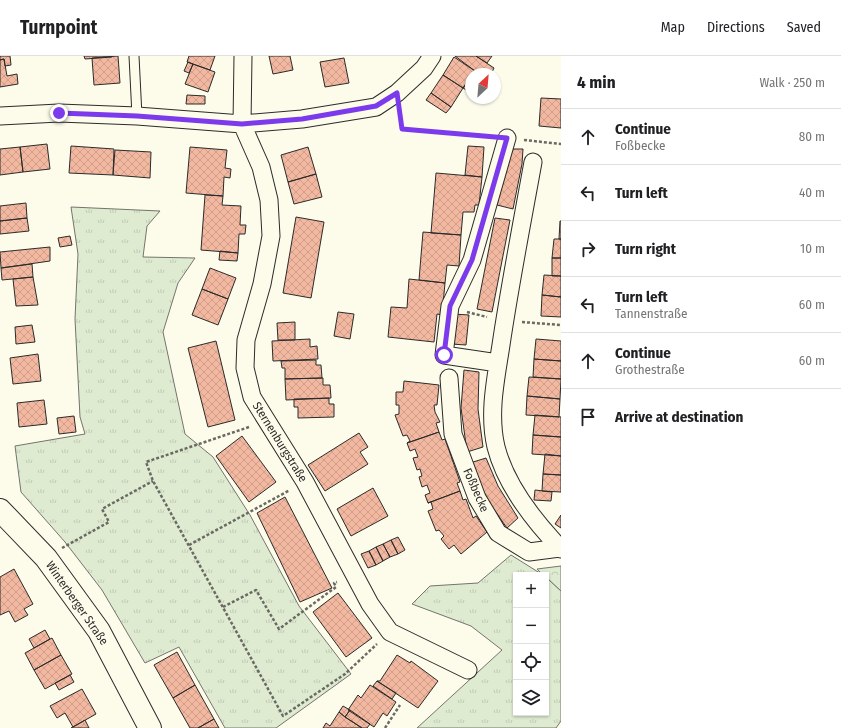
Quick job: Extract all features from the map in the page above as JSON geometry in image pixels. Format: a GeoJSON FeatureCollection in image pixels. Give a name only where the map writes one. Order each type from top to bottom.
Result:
{"type":"FeatureCollection","features":[{"type":"Feature","properties":{"kind":"main road","name":"Winterberger Straße"},"geometry":{"type":"LineString","coordinates":[[0,510],[46,558],[99,631],[150,728]]}},
{"type":"Feature","properties":{"kind":"street","name":"Sternenburgstraße"},"geometry":{"type":"LineString","coordinates":[[243,56],[242,124],[261,167],[269,200],[271,236],[262,284],[246,340],[245,368],[252,397],[305,482],[367,598],[390,632],[468,670]]}},
{"type":"Feature","properties":{"kind":"street"},"geometry":{"type":"LineString","coordinates":[[0,116],[59,113],[137,116],[242,124],[302,119],[376,106],[397,93],[424,68],[432,56]]}},
{"type":"Feature","properties":{"kind":"street"},"geometry":{"type":"LineString","coordinates":[[498,363],[444,355],[450,306],[472,260],[507,138]]}},
{"type":"Feature","properties":{"kind":"street","name":"Foßbecke"},"geometry":{"type":"LineString","coordinates":[[533,162],[504,321],[492,402],[496,447],[510,484],[561,549]]}},
{"type":"Feature","properties":{"kind":"street","name":"Foßbecke"},"geometry":{"type":"LineString","coordinates":[[449,378],[453,434],[477,498],[498,533],[529,552],[561,549]]}},
{"type":"Feature","properties":{"kind":"lane"},"geometry":{"type":"LineString","coordinates":[[134,56],[137,116]]}},
{"type":"Feature","properties":{"kind":"path"},"geometry":{"type":"LineString","coordinates":[[397,93],[402,129],[561,144]]}},
{"type":"Feature","properties":{"kind":"path"},"geometry":{"type":"LineString","coordinates":[[450,306],[504,321],[561,325]]}},
{"type":"Feature","properties":{"kind":"path"},"geometry":{"type":"LineString","coordinates":[[266,420],[146,462],[153,481],[283,716],[345,674],[390,632]]}},
{"type":"Feature","properties":{"kind":"path"},"geometry":{"type":"LineString","coordinates":[[46,558],[109,522],[102,509],[153,481]]}},
{"type":"Feature","properties":{"kind":"path"},"geometry":{"type":"LineString","coordinates":[[189,545],[305,482]]}},
{"type":"Feature","properties":{"kind":"path"},"geometry":{"type":"LineString","coordinates":[[223,607],[256,590],[279,629],[336,587],[334,583]]}},
{"type":"Feature","properties":{"kind":"path"},"geometry":{"type":"LineString","coordinates":[[385,728],[400,705]]}},
{"type":"Feature","properties":{"kind":"green space"},"geometry":{"type":"Polygon","coordinates":[[[71,207],[160,211],[147,226],[143,257],[195,258],[178,283],[163,332],[185,434],[213,457],[250,515],[299,606],[351,674],[276,728],[225,728],[179,647],[145,663],[102,590],[65,542],[21,492],[15,446],[85,434],[80,417],[75,319],[78,254],[71,207]]]}},
{"type":"Feature","properties":{"kind":"green space"},"geometry":{"type":"Polygon","coordinates":[[[511,555],[538,572],[513,572],[513,716],[549,716],[549,580],[561,591],[561,721],[556,728],[417,728],[502,650],[471,626],[412,604],[430,586],[478,583],[511,555]]]}},
{"type":"Feature","properties":{"kind":"green space"},"geometry":{"type":"Polygon","coordinates":[[[561,566],[561,591],[549,580],[549,572],[540,572],[537,569],[561,566]]]}},
{"type":"Feature","properties":{"kind":"building"},"geometry":{"type":"Polygon","coordinates":[[[0,56],[10,56],[11,65],[5,66],[4,59],[0,60],[0,56]]]}},
{"type":"Feature","properties":{"kind":"building"},"geometry":{"type":"Polygon","coordinates":[[[84,56],[112,56],[112,57],[85,59],[84,56]]]}},
{"type":"Feature","properties":{"kind":"building"},"geometry":{"type":"Polygon","coordinates":[[[118,56],[120,83],[94,85],[92,58],[118,56]]]}},
{"type":"Feature","properties":{"kind":"building"},"geometry":{"type":"Polygon","coordinates":[[[189,56],[215,56],[210,70],[187,62],[189,56]]]}},
{"type":"Feature","properties":{"kind":"building"},"geometry":{"type":"Polygon","coordinates":[[[269,56],[290,56],[293,70],[273,74],[269,56]]]}},
{"type":"Feature","properties":{"kind":"building"},"geometry":{"type":"Polygon","coordinates":[[[455,56],[476,56],[494,68],[471,68],[455,56]]]}},
{"type":"Feature","properties":{"kind":"building"},"geometry":{"type":"Polygon","coordinates":[[[476,56],[492,56],[487,63],[476,56]]]}},
{"type":"Feature","properties":{"kind":"building"},"geometry":{"type":"Polygon","coordinates":[[[454,57],[470,68],[465,68],[465,85],[463,88],[443,75],[454,57]]]}},
{"type":"Feature","properties":{"kind":"building"},"geometry":{"type":"Polygon","coordinates":[[[344,58],[349,83],[325,87],[320,62],[344,58]]]}},
{"type":"Feature","properties":{"kind":"building"},"geometry":{"type":"Polygon","coordinates":[[[4,59],[7,76],[17,74],[18,84],[0,87],[0,60],[4,59]]]}},
{"type":"Feature","properties":{"kind":"building"},"geometry":{"type":"Polygon","coordinates":[[[188,62],[193,64],[189,73],[184,71],[188,62]]]}},
{"type":"Feature","properties":{"kind":"building"},"geometry":{"type":"Polygon","coordinates":[[[193,64],[215,72],[208,92],[185,84],[193,64]]]}},
{"type":"Feature","properties":{"kind":"building"},"geometry":{"type":"Polygon","coordinates":[[[443,75],[463,88],[451,107],[431,93],[443,75]]]}},
{"type":"Feature","properties":{"kind":"building"},"geometry":{"type":"Polygon","coordinates":[[[431,93],[451,107],[446,113],[426,100],[431,93]]]}},
{"type":"Feature","properties":{"kind":"building"},"geometry":{"type":"Polygon","coordinates":[[[187,95],[205,96],[205,104],[186,104],[187,95]]]}},
{"type":"Feature","properties":{"kind":"building"},"geometry":{"type":"Polygon","coordinates":[[[541,98],[561,99],[561,128],[539,126],[541,98]]]}},
{"type":"Feature","properties":{"kind":"building"},"geometry":{"type":"Polygon","coordinates":[[[47,144],[50,169],[23,172],[20,147],[47,144]]]}},
{"type":"Feature","properties":{"kind":"building"},"geometry":{"type":"Polygon","coordinates":[[[71,146],[114,149],[113,175],[69,173],[71,146]]]}},
{"type":"Feature","properties":{"kind":"building"},"geometry":{"type":"Polygon","coordinates":[[[468,146],[484,147],[482,177],[465,175],[468,146]]]}},
{"type":"Feature","properties":{"kind":"building"},"geometry":{"type":"Polygon","coordinates":[[[20,147],[23,172],[0,175],[0,149],[20,147]]]}},
{"type":"Feature","properties":{"kind":"building"},"geometry":{"type":"Polygon","coordinates":[[[190,147],[227,150],[225,168],[231,169],[230,178],[224,177],[223,196],[186,193],[190,147]]]}},
{"type":"Feature","properties":{"kind":"building"},"geometry":{"type":"Polygon","coordinates":[[[308,147],[316,174],[288,182],[281,155],[308,147]]]}},
{"type":"Feature","properties":{"kind":"building"},"geometry":{"type":"Polygon","coordinates":[[[509,149],[523,149],[522,164],[513,209],[497,205],[509,149]]]}},
{"type":"Feature","properties":{"kind":"building"},"geometry":{"type":"Polygon","coordinates":[[[115,150],[151,152],[150,178],[113,175],[115,150]]]}},
{"type":"Feature","properties":{"kind":"building"},"geometry":{"type":"Polygon","coordinates":[[[436,173],[482,177],[479,205],[475,205],[474,212],[463,212],[461,235],[431,233],[436,173]]]}},
{"type":"Feature","properties":{"kind":"building"},"geometry":{"type":"Polygon","coordinates":[[[316,174],[322,197],[294,204],[288,182],[316,174]]]}},
{"type":"Feature","properties":{"kind":"building"},"geometry":{"type":"Polygon","coordinates":[[[205,195],[223,196],[222,205],[241,206],[240,225],[246,225],[245,234],[239,234],[238,253],[201,250],[205,195]]]}},
{"type":"Feature","properties":{"kind":"building"},"geometry":{"type":"Polygon","coordinates":[[[26,203],[27,218],[0,221],[0,206],[26,203]]]}},
{"type":"Feature","properties":{"kind":"building"},"geometry":{"type":"Polygon","coordinates":[[[296,217],[324,222],[311,298],[283,293],[296,217]]]}},
{"type":"Feature","properties":{"kind":"building"},"geometry":{"type":"Polygon","coordinates":[[[27,218],[29,231],[0,234],[0,221],[27,218]]]}},
{"type":"Feature","properties":{"kind":"building"},"geometry":{"type":"Polygon","coordinates":[[[495,218],[510,220],[492,312],[477,309],[495,218]]]}},
{"type":"Feature","properties":{"kind":"building"},"geometry":{"type":"Polygon","coordinates":[[[560,221],[561,239],[559,239],[560,221]]]}},
{"type":"Feature","properties":{"kind":"building"},"geometry":{"type":"Polygon","coordinates":[[[423,232],[461,235],[459,266],[447,265],[445,283],[419,280],[423,232]]]}},
{"type":"Feature","properties":{"kind":"building"},"geometry":{"type":"Polygon","coordinates":[[[70,236],[72,245],[60,247],[58,238],[70,236]]]}},
{"type":"Feature","properties":{"kind":"building"},"geometry":{"type":"Polygon","coordinates":[[[554,239],[561,239],[561,258],[552,258],[554,239]]]}},
{"type":"Feature","properties":{"kind":"building"},"geometry":{"type":"Polygon","coordinates":[[[50,247],[50,261],[1,268],[0,252],[50,247]]]}},
{"type":"Feature","properties":{"kind":"building"},"geometry":{"type":"Polygon","coordinates":[[[220,251],[238,253],[237,261],[219,260],[220,251]]]}},
{"type":"Feature","properties":{"kind":"building"},"geometry":{"type":"Polygon","coordinates":[[[552,258],[561,258],[561,276],[552,276],[552,258]]]}},
{"type":"Feature","properties":{"kind":"building"},"geometry":{"type":"Polygon","coordinates":[[[32,264],[33,277],[2,280],[1,268],[32,264]]]}},
{"type":"Feature","properties":{"kind":"building"},"geometry":{"type":"Polygon","coordinates":[[[210,268],[236,278],[228,299],[202,289],[210,268]]]}},
{"type":"Feature","properties":{"kind":"building"},"geometry":{"type":"Polygon","coordinates":[[[544,275],[561,276],[561,297],[542,295],[544,275]]]}},
{"type":"Feature","properties":{"kind":"building"},"geometry":{"type":"Polygon","coordinates":[[[33,277],[38,305],[16,306],[13,279],[33,277]]]}},
{"type":"Feature","properties":{"kind":"building"},"geometry":{"type":"Polygon","coordinates":[[[409,279],[445,283],[442,315],[437,314],[434,342],[388,337],[391,307],[407,308],[409,279]]]}},
{"type":"Feature","properties":{"kind":"building"},"geometry":{"type":"Polygon","coordinates":[[[202,289],[228,299],[218,325],[192,315],[202,289]]]}},
{"type":"Feature","properties":{"kind":"building"},"geometry":{"type":"Polygon","coordinates":[[[542,295],[561,297],[561,317],[541,316],[542,295]]]}},
{"type":"Feature","properties":{"kind":"building"},"geometry":{"type":"Polygon","coordinates":[[[338,312],[354,314],[350,339],[334,336],[338,312]]]}},
{"type":"Feature","properties":{"kind":"building"},"geometry":{"type":"Polygon","coordinates":[[[453,314],[469,315],[466,345],[451,344],[453,314]]]}},
{"type":"Feature","properties":{"kind":"building"},"geometry":{"type":"Polygon","coordinates":[[[295,322],[295,340],[278,340],[277,323],[295,322]]]}},
{"type":"Feature","properties":{"kind":"building"},"geometry":{"type":"Polygon","coordinates":[[[32,325],[35,342],[16,344],[15,327],[32,325]]]}},
{"type":"Feature","properties":{"kind":"building"},"geometry":{"type":"Polygon","coordinates":[[[310,339],[310,347],[317,346],[318,359],[273,361],[272,341],[310,339]]]}},
{"type":"Feature","properties":{"kind":"building"},"geometry":{"type":"Polygon","coordinates":[[[536,339],[561,341],[561,361],[534,359],[536,339]]]}},
{"type":"Feature","properties":{"kind":"building"},"geometry":{"type":"Polygon","coordinates":[[[216,341],[235,420],[208,427],[188,348],[216,341]]]}},
{"type":"Feature","properties":{"kind":"building"},"geometry":{"type":"Polygon","coordinates":[[[38,354],[41,381],[13,384],[10,358],[38,354]]]}},
{"type":"Feature","properties":{"kind":"building"},"geometry":{"type":"Polygon","coordinates":[[[534,359],[561,361],[561,379],[533,377],[534,359]]]}},
{"type":"Feature","properties":{"kind":"building"},"geometry":{"type":"Polygon","coordinates":[[[316,360],[316,365],[321,365],[322,378],[285,379],[285,368],[282,368],[281,361],[316,360]]]}},
{"type":"Feature","properties":{"kind":"building"},"geometry":{"type":"Polygon","coordinates":[[[464,370],[479,372],[478,409],[483,447],[467,452],[461,408],[464,370]]]}},
{"type":"Feature","properties":{"kind":"building"},"geometry":{"type":"Polygon","coordinates":[[[529,377],[561,379],[560,399],[527,396],[529,377]]]}},
{"type":"Feature","properties":{"kind":"building"},"geometry":{"type":"Polygon","coordinates":[[[323,378],[323,385],[330,385],[331,398],[286,400],[285,379],[323,378]]]}},
{"type":"Feature","properties":{"kind":"building"},"geometry":{"type":"Polygon","coordinates":[[[404,381],[439,385],[437,405],[434,405],[435,412],[440,422],[436,423],[439,432],[407,443],[410,441],[407,435],[403,436],[395,415],[399,414],[399,405],[396,405],[396,392],[403,392],[404,381]]]}},
{"type":"Feature","properties":{"kind":"building"},"geometry":{"type":"Polygon","coordinates":[[[527,396],[560,399],[559,417],[526,415],[527,396]]]}},
{"type":"Feature","properties":{"kind":"building"},"geometry":{"type":"Polygon","coordinates":[[[329,398],[329,404],[334,404],[334,417],[298,418],[298,407],[294,407],[294,399],[329,398]]]}},
{"type":"Feature","properties":{"kind":"building"},"geometry":{"type":"Polygon","coordinates":[[[44,400],[47,424],[19,427],[17,403],[44,400]]]}},
{"type":"Feature","properties":{"kind":"building"},"geometry":{"type":"Polygon","coordinates":[[[535,415],[561,417],[561,437],[533,435],[535,415]]]}},
{"type":"Feature","properties":{"kind":"building"},"geometry":{"type":"Polygon","coordinates":[[[74,416],[76,432],[59,434],[57,418],[74,416]]]}},
{"type":"Feature","properties":{"kind":"building"},"geometry":{"type":"Polygon","coordinates":[[[439,432],[442,440],[445,439],[460,482],[457,483],[460,491],[428,503],[425,495],[430,493],[427,485],[422,487],[419,477],[422,476],[420,469],[417,470],[413,458],[418,457],[415,449],[410,451],[407,443],[439,432]]]}},
{"type":"Feature","properties":{"kind":"building"},"geometry":{"type":"Polygon","coordinates":[[[359,433],[368,447],[360,452],[368,464],[325,491],[308,465],[359,433]]]}},
{"type":"Feature","properties":{"kind":"building"},"geometry":{"type":"Polygon","coordinates":[[[533,435],[561,437],[561,456],[532,454],[533,435]]]}},
{"type":"Feature","properties":{"kind":"building"},"geometry":{"type":"Polygon","coordinates":[[[242,436],[276,482],[249,502],[216,456],[242,436]]]}},
{"type":"Feature","properties":{"kind":"building"},"geometry":{"type":"Polygon","coordinates":[[[545,454],[561,456],[561,475],[543,474],[545,454]]]}},
{"type":"Feature","properties":{"kind":"building"},"geometry":{"type":"Polygon","coordinates":[[[486,458],[498,486],[518,518],[507,528],[488,501],[470,463],[486,458]]]}},
{"type":"Feature","properties":{"kind":"building"},"geometry":{"type":"Polygon","coordinates":[[[543,474],[561,475],[561,492],[542,491],[543,474]]]}},
{"type":"Feature","properties":{"kind":"building"},"geometry":{"type":"Polygon","coordinates":[[[373,488],[388,516],[351,536],[337,509],[373,488]]]}},
{"type":"Feature","properties":{"kind":"building"},"geometry":{"type":"Polygon","coordinates":[[[535,490],[552,492],[551,501],[534,500],[535,490]]]}},
{"type":"Feature","properties":{"kind":"building"},"geometry":{"type":"Polygon","coordinates":[[[460,491],[463,500],[466,499],[473,518],[476,516],[487,532],[461,554],[454,545],[449,549],[441,539],[444,536],[439,530],[436,531],[428,511],[433,509],[431,502],[428,503],[460,491]]]}},
{"type":"Feature","properties":{"kind":"building"},"geometry":{"type":"Polygon","coordinates":[[[285,497],[332,588],[300,602],[257,513],[285,497]]]}},
{"type":"Feature","properties":{"kind":"building"},"geometry":{"type":"Polygon","coordinates":[[[561,515],[561,528],[555,524],[561,515]]]}},
{"type":"Feature","properties":{"kind":"building"},"geometry":{"type":"Polygon","coordinates":[[[398,537],[405,550],[398,554],[391,540],[398,537]]]}},
{"type":"Feature","properties":{"kind":"building"},"geometry":{"type":"Polygon","coordinates":[[[391,540],[398,554],[390,557],[383,544],[391,540]]]}},
{"type":"Feature","properties":{"kind":"building"},"geometry":{"type":"Polygon","coordinates":[[[383,544],[390,557],[383,561],[376,547],[383,544]]]}},
{"type":"Feature","properties":{"kind":"building"},"geometry":{"type":"Polygon","coordinates":[[[376,547],[383,561],[376,565],[369,551],[376,547]]]}},
{"type":"Feature","properties":{"kind":"building"},"geometry":{"type":"Polygon","coordinates":[[[369,551],[376,565],[368,568],[361,554],[369,551]]]}},
{"type":"Feature","properties":{"kind":"building"},"geometry":{"type":"Polygon","coordinates":[[[14,569],[33,604],[24,609],[28,615],[15,622],[9,611],[0,615],[0,577],[14,569]]]}},
{"type":"Feature","properties":{"kind":"building"},"geometry":{"type":"Polygon","coordinates":[[[338,593],[372,638],[346,657],[313,612],[338,593]]]}},
{"type":"Feature","properties":{"kind":"building"},"geometry":{"type":"Polygon","coordinates":[[[45,630],[50,639],[34,648],[29,639],[45,630]]]}},
{"type":"Feature","properties":{"kind":"building"},"geometry":{"type":"Polygon","coordinates":[[[52,638],[61,655],[34,670],[25,653],[52,638]]]}},
{"type":"Feature","properties":{"kind":"building"},"geometry":{"type":"Polygon","coordinates":[[[177,652],[195,685],[173,698],[154,665],[177,652]]]}},
{"type":"Feature","properties":{"kind":"building"},"geometry":{"type":"Polygon","coordinates":[[[61,655],[72,674],[45,689],[34,670],[61,655]]]}},
{"type":"Feature","properties":{"kind":"building"},"geometry":{"type":"Polygon","coordinates":[[[397,655],[410,663],[411,661],[438,681],[418,708],[377,681],[380,681],[397,655]]]}},
{"type":"Feature","properties":{"kind":"building"},"geometry":{"type":"Polygon","coordinates":[[[70,675],[74,682],[59,690],[55,683],[70,675]]]}},
{"type":"Feature","properties":{"kind":"building"},"geometry":{"type":"Polygon","coordinates":[[[377,681],[396,693],[392,699],[373,686],[377,681]]]}},
{"type":"Feature","properties":{"kind":"building"},"geometry":{"type":"Polygon","coordinates":[[[195,685],[214,719],[198,728],[190,728],[173,698],[195,685]]]}},
{"type":"Feature","properties":{"kind":"building"},"geometry":{"type":"Polygon","coordinates":[[[370,685],[396,702],[387,716],[383,713],[374,727],[348,710],[358,695],[361,698],[370,685]]]}},
{"type":"Feature","properties":{"kind":"building"},"geometry":{"type":"Polygon","coordinates":[[[82,689],[96,714],[73,727],[65,713],[57,718],[50,706],[82,689]]]}},
{"type":"Feature","properties":{"kind":"building"},"geometry":{"type":"Polygon","coordinates":[[[343,706],[350,710],[345,717],[339,712],[343,706]]]}},
{"type":"Feature","properties":{"kind":"building"},"geometry":{"type":"Polygon","coordinates":[[[350,710],[370,724],[367,728],[362,728],[345,717],[350,710]]]}},
{"type":"Feature","properties":{"kind":"building"},"geometry":{"type":"Polygon","coordinates":[[[339,712],[362,728],[323,728],[326,723],[330,726],[339,712]]]}},
{"type":"Feature","properties":{"kind":"building"},"geometry":{"type":"Polygon","coordinates":[[[214,719],[219,728],[198,728],[214,719]]]}},
{"type":"Feature","properties":{"kind":"building"},"geometry":{"type":"Polygon","coordinates":[[[85,720],[89,728],[71,728],[73,727],[85,720]]]}},
{"type":"Feature","properties":{"kind":"route"},"geometry":{"type":"LineString","coordinates":[[59,113],[137,116],[242,124],[302,119],[349,112],[376,106],[397,93],[402,129],[507,138],[472,260],[450,306],[444,355]]}}]}
